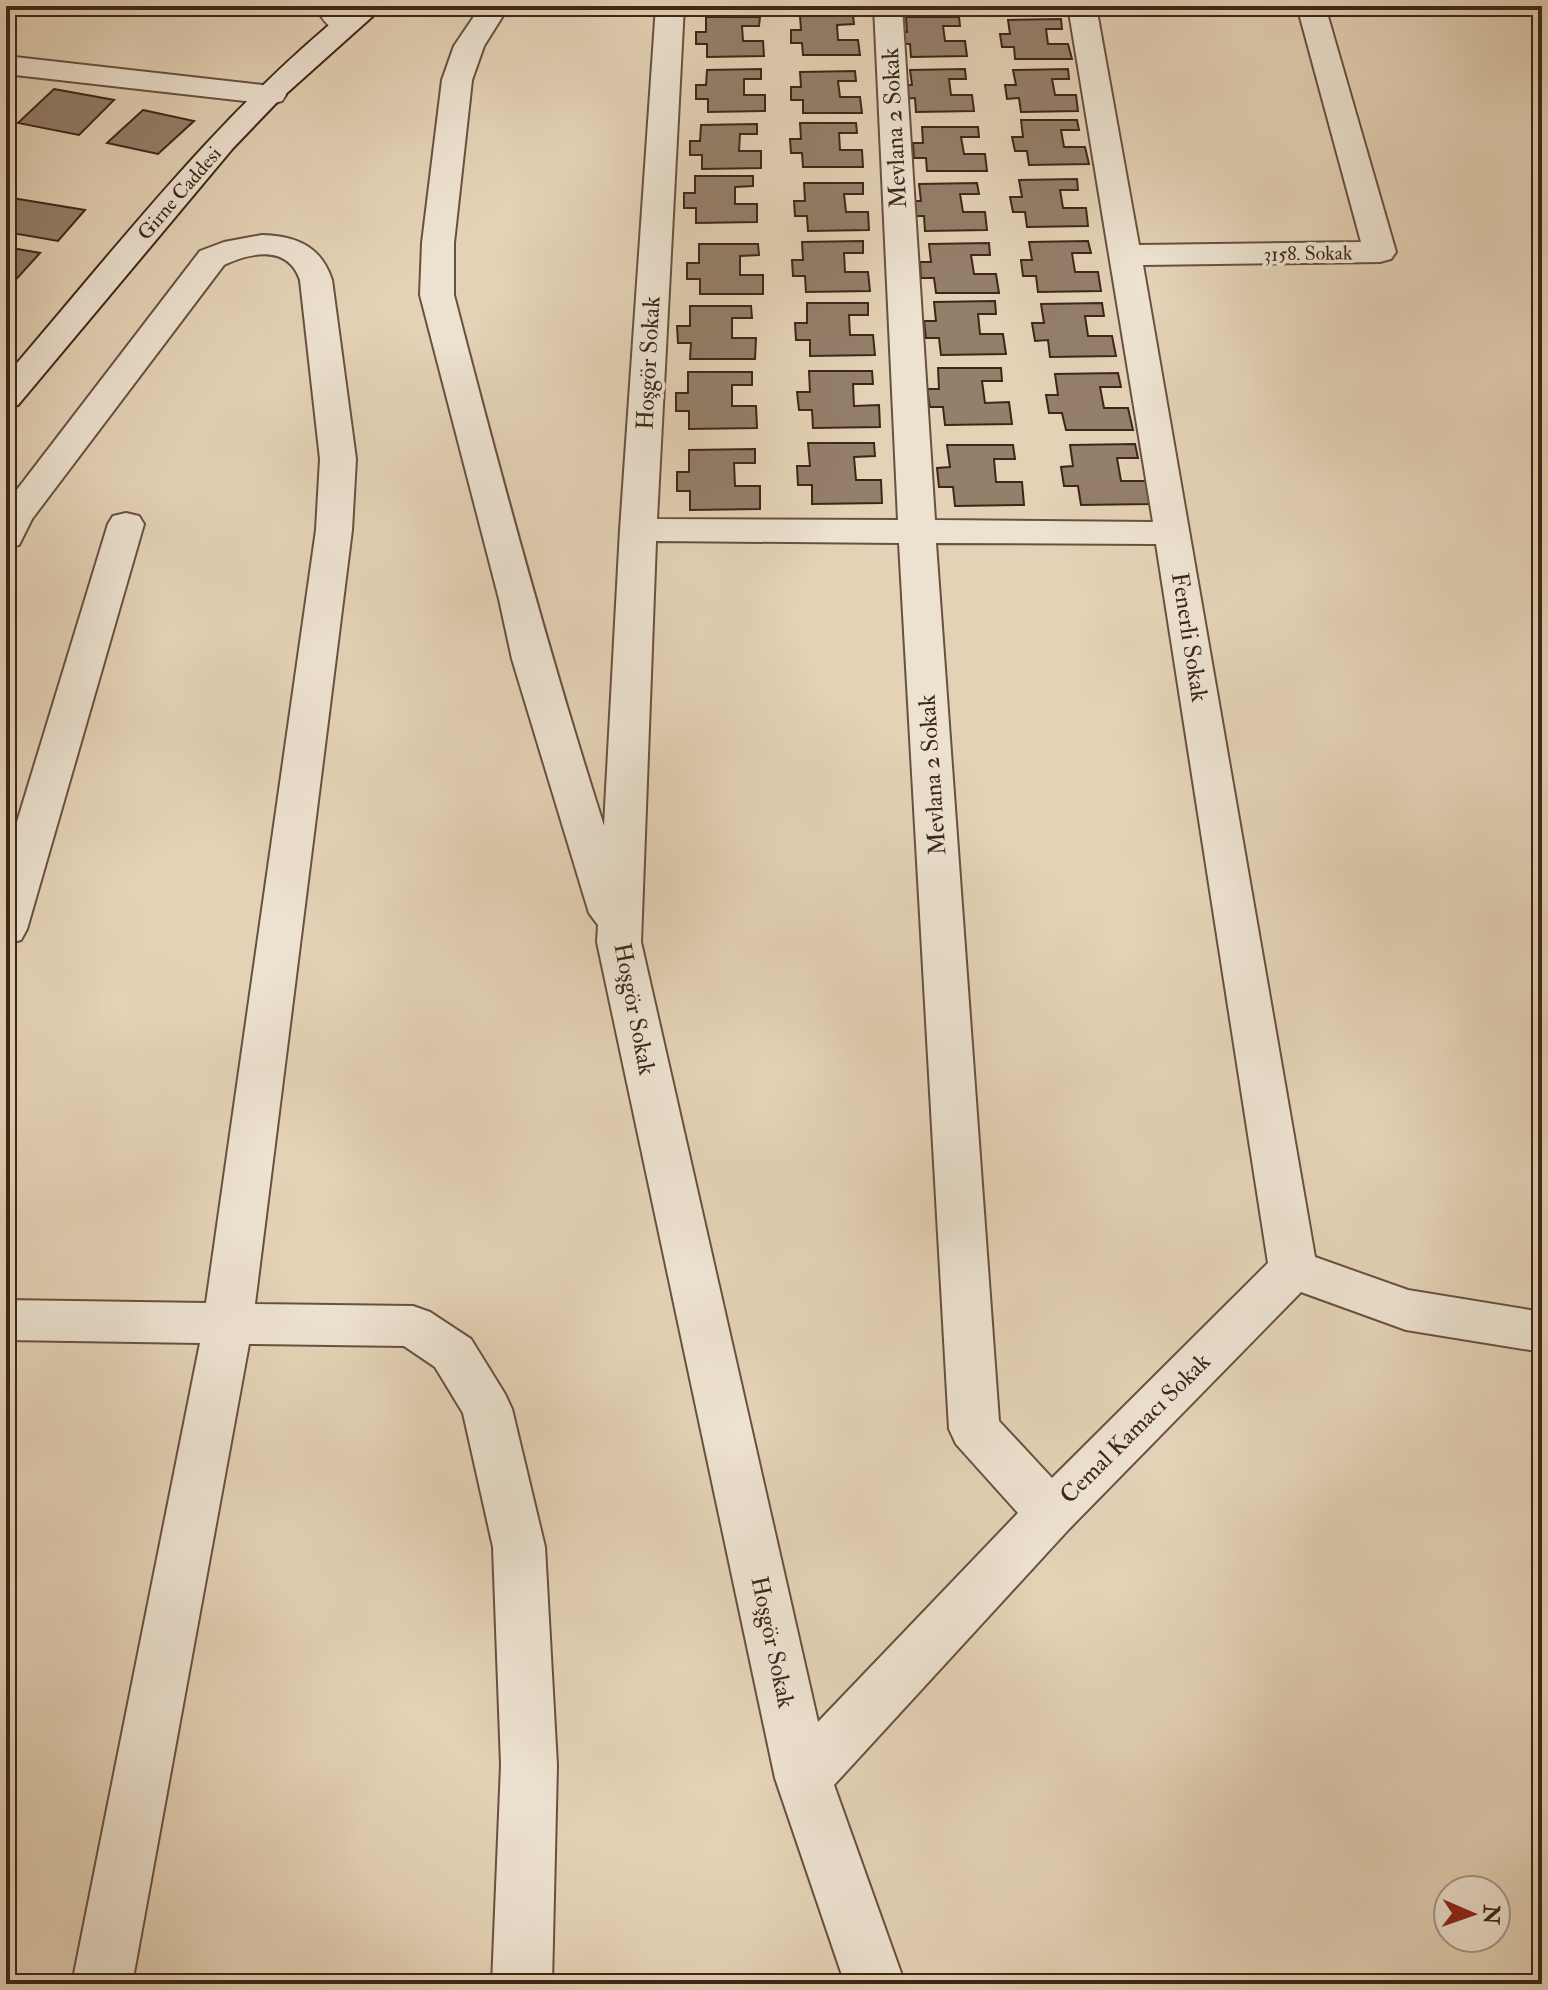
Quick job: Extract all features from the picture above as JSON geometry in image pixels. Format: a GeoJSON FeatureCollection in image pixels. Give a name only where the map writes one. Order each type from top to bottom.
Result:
{"type":"FeatureCollection","features":[{"type":"Feature","properties":{"kind":"street","name":"Girne Caddesi"},"geometry":{"type":"LineString","coordinates":[[6,398],[198,166],[311,52],[336,16],[370,6]]}},
{"type":"Feature","properties":{"kind":"street"},"geometry":{"type":"LineString","coordinates":[[495,6],[469,46],[457,80],[438,243],[437,295],[518,599],[531,659],[619,942]]}},
{"type":"Feature","properties":{"kind":"street","name":"Hoşgör Sokak"},"geometry":{"type":"LineString","coordinates":[[670,6],[638,530],[619,942],[803,1778],[875,1984]]}},
{"type":"Feature","properties":{"kind":"street","name":"Mevlana 2 Sokak"},"geometry":{"type":"LineString","coordinates":[[888,6],[917,532],[974,1429],[1051,1513]]}},
{"type":"Feature","properties":{"kind":"street","name":"Fenerli Sokak"},"geometry":{"type":"LineString","coordinates":[[1082,6],[1173,533],[1293,1269]]}},
{"type":"Feature","properties":{"kind":"street","name":"3158. Sokak"},"geometry":{"type":"LineString","coordinates":[[1125,255],[1380,252],[1311,6]]}},
{"type":"Feature","properties":{"kind":"street"},"geometry":{"type":"LineString","coordinates":[[6,65],[271,95]]}},
{"type":"Feature","properties":{"kind":"street"},"geometry":{"type":"LineString","coordinates":[[6,537],[15,517],[212,258],[235,248],[261,244],[292,250],[309,262],[316,280],[338,459],[334,530],[228,1324],[102,1984]]}},
{"type":"Feature","properties":{"kind":"street"},"geometry":{"type":"LineString","coordinates":[[6,929],[126,524]]}},
{"type":"Feature","properties":{"kind":"street"},"geometry":{"type":"LineString","coordinates":[[638,530],[1173,533]]}},
{"type":"Feature","properties":{"kind":"street"},"geometry":{"type":"LineString","coordinates":[[1293,1269],[1406,1310],[1542,1332]]}},
{"type":"Feature","properties":{"kind":"street","name":"Cemal Kamacı Sokak"},"geometry":{"type":"LineString","coordinates":[[803,1778],[1051,1513],[1293,1269]]}},
{"type":"Feature","properties":{"kind":"street"},"geometry":{"type":"LineString","coordinates":[[6,1320],[413,1326],[453,1353],[487,1409],[519,1547],[529,1765],[522,1984]]}},
{"type":"Feature","properties":{"kind":"building"},"geometry":{"type":"Polygon","coordinates":[[[853,15],[854,24],[837,25],[838,40],[858,40],[860,55],[803,55],[802,43],[791,43],[791,30],[801,30],[800,16],[853,15]]]}},
{"type":"Feature","properties":{"kind":"building"},"geometry":{"type":"Polygon","coordinates":[[[706,17],[760,17],[759,26],[742,26],[743,41],[763,41],[764,56],[707,57],[707,44],[696,44],[696,32],[706,32],[706,17]]]}},
{"type":"Feature","properties":{"kind":"building"},"geometry":{"type":"Polygon","coordinates":[[[906,17],[959,17],[960,26],[943,26],[945,41],[965,41],[967,56],[911,57],[910,44],[898,44],[897,32],[907,32],[906,17]]]}},
{"type":"Feature","properties":{"kind":"building"},"geometry":{"type":"Polygon","coordinates":[[[1061,19],[1062,29],[1046,29],[1048,44],[1068,44],[1072,59],[1015,59],[1014,47],[1002,47],[1000,34],[1010,34],[1008,20],[1061,19]]]}},
{"type":"Feature","properties":{"kind":"building"},"geometry":{"type":"Polygon","coordinates":[[[761,69],[761,79],[744,79],[744,95],[765,95],[765,111],[708,112],[708,99],[696,99],[696,85],[706,85],[707,70],[761,69]]]}},
{"type":"Feature","properties":{"kind":"building"},"geometry":{"type":"Polygon","coordinates":[[[965,69],[966,79],[949,79],[951,95],[972,95],[974,111],[916,112],[915,98],[903,99],[902,85],[912,85],[910,70],[965,69]]]}},
{"type":"Feature","properties":{"kind":"building"},"geometry":{"type":"Polygon","coordinates":[[[1068,69],[1069,79],[1052,79],[1055,95],[1076,95],[1078,111],[1021,112],[1019,98],[1007,99],[1005,85],[1016,85],[1013,70],[1068,69]]]}},
{"type":"Feature","properties":{"kind":"building"},"geometry":{"type":"Polygon","coordinates":[[[855,71],[856,81],[838,81],[840,97],[860,97],[862,113],[803,113],[803,100],[791,100],[791,87],[801,87],[800,72],[855,71]]]}},
{"type":"Feature","properties":{"kind":"building"},"geometry":{"type":"Polygon","coordinates":[[[54,89],[114,100],[79,135],[18,123],[54,89]]]}},
{"type":"Feature","properties":{"kind":"building"},"geometry":{"type":"Polygon","coordinates":[[[143,110],[194,121],[158,154],[107,143],[143,110]]]}},
{"type":"Feature","properties":{"kind":"building"},"geometry":{"type":"Polygon","coordinates":[[[1021,120],[1077,120],[1079,130],[1061,130],[1064,147],[1085,147],[1089,164],[1029,165],[1027,151],[1015,151],[1012,137],[1023,137],[1021,120]]]}},
{"type":"Feature","properties":{"kind":"building"},"geometry":{"type":"Polygon","coordinates":[[[800,123],[856,123],[857,133],[839,133],[840,150],[862,150],[863,167],[803,167],[802,153],[791,153],[790,139],[801,139],[800,123]]]}},
{"type":"Feature","properties":{"kind":"building"},"geometry":{"type":"Polygon","coordinates":[[[757,124],[757,134],[740,134],[739,151],[761,151],[761,168],[702,169],[702,155],[690,155],[690,141],[700,141],[701,125],[757,124]]]}},
{"type":"Feature","properties":{"kind":"building"},"geometry":{"type":"Polygon","coordinates":[[[922,127],[978,127],[979,137],[961,137],[964,154],[985,154],[987,171],[927,171],[926,158],[914,158],[913,143],[923,143],[922,127]]]}},
{"type":"Feature","properties":{"kind":"building"},"geometry":{"type":"Polygon","coordinates":[[[695,176],[753,176],[753,186],[735,187],[735,204],[757,204],[757,222],[696,223],[696,208],[684,208],[684,193],[695,193],[695,176]]]}},
{"type":"Feature","properties":{"kind":"building"},"geometry":{"type":"Polygon","coordinates":[[[1077,179],[1078,190],[1060,190],[1063,208],[1086,208],[1088,226],[1027,227],[1025,212],[1013,212],[1010,197],[1022,197],[1019,180],[1077,179]]]}},
{"type":"Feature","properties":{"kind":"building"},"geometry":{"type":"Polygon","coordinates":[[[804,183],[863,183],[863,194],[844,194],[846,212],[868,212],[869,230],[808,231],[807,216],[795,216],[794,201],[805,201],[804,183]]]}},
{"type":"Feature","properties":{"kind":"building"},"geometry":{"type":"Polygon","coordinates":[[[977,183],[979,194],[960,194],[963,212],[985,212],[987,230],[925,231],[924,216],[912,216],[910,201],[921,201],[919,184],[977,183]]]}},
{"type":"Feature","properties":{"kind":"building"},"geometry":{"type":"Polygon","coordinates":[[[6,197],[85,210],[58,241],[6,232],[6,197]]]}},
{"type":"Feature","properties":{"kind":"building"},"geometry":{"type":"Polygon","coordinates":[[[863,241],[863,253],[844,253],[845,272],[868,272],[870,291],[806,292],[805,276],[793,276],[792,260],[803,260],[802,242],[863,241]]]}},
{"type":"Feature","properties":{"kind":"building"},"geometry":{"type":"Polygon","coordinates":[[[1088,241],[1091,253],[1072,253],[1075,272],[1098,272],[1101,291],[1038,292],[1036,276],[1023,276],[1021,260],[1032,260],[1029,242],[1088,241]]]}},
{"type":"Feature","properties":{"kind":"building"},"geometry":{"type":"Polygon","coordinates":[[[989,243],[990,255],[971,255],[974,274],[996,274],[999,293],[936,293],[934,278],[921,278],[920,262],[931,262],[929,244],[989,243]]]}},
{"type":"Feature","properties":{"kind":"building"},"geometry":{"type":"Polygon","coordinates":[[[699,244],[758,244],[759,255],[740,256],[740,275],[763,275],[763,294],[700,294],[700,279],[687,279],[687,263],[699,263],[699,244]]]}},
{"type":"Feature","properties":{"kind":"building"},"geometry":{"type":"Polygon","coordinates":[[[6,247],[40,253],[11,285],[6,284],[6,247]]]}},
{"type":"Feature","properties":{"kind":"building"},"geometry":{"type":"Polygon","coordinates":[[[995,301],[996,314],[978,314],[980,334],[1003,334],[1006,354],[941,355],[939,338],[926,338],[924,321],[936,321],[934,302],[995,301]]]}},
{"type":"Feature","properties":{"kind":"building"},"geometry":{"type":"Polygon","coordinates":[[[807,303],[868,303],[868,315],[849,315],[850,335],[873,335],[875,355],[810,356],[810,340],[796,340],[795,323],[807,323],[807,303]]]}},
{"type":"Feature","properties":{"kind":"building"},"geometry":{"type":"Polygon","coordinates":[[[1102,303],[1104,316],[1085,316],[1088,336],[1112,336],[1116,356],[1050,357],[1048,340],[1035,341],[1032,323],[1044,323],[1041,304],[1102,303]]]}},
{"type":"Feature","properties":{"kind":"building"},"geometry":{"type":"Polygon","coordinates":[[[690,306],[751,306],[752,318],[732,318],[732,338],[756,338],[755,359],[690,359],[691,343],[678,343],[677,326],[690,326],[690,306]]]}},
{"type":"Feature","properties":{"kind":"building"},"geometry":{"type":"Polygon","coordinates":[[[938,368],[1001,368],[1002,381],[982,381],[985,403],[1009,402],[1012,424],[945,425],[943,407],[930,407],[927,389],[939,389],[938,368]]]}},
{"type":"Feature","properties":{"kind":"building"},"geometry":{"type":"Polygon","coordinates":[[[809,371],[872,371],[873,384],[853,384],[854,406],[879,405],[880,427],[813,428],[812,410],[799,410],[797,392],[810,392],[809,371]]]}},
{"type":"Feature","properties":{"kind":"building"},"geometry":{"type":"Polygon","coordinates":[[[688,372],[752,372],[752,385],[732,385],[732,406],[756,406],[757,428],[689,429],[689,411],[676,411],[676,393],[688,393],[688,372]]]}},
{"type":"Feature","properties":{"kind":"building"},"geometry":{"type":"Polygon","coordinates":[[[1118,373],[1121,387],[1100,387],[1104,408],[1128,408],[1133,430],[1066,430],[1062,413],[1049,413],[1046,395],[1058,395],[1055,374],[1118,373]]]}},
{"type":"Feature","properties":{"kind":"building"},"geometry":{"type":"Polygon","coordinates":[[[808,443],[874,443],[875,456],[854,457],[856,480],[881,480],[882,503],[812,504],[812,485],[798,485],[797,466],[810,466],[808,443]]]}},
{"type":"Feature","properties":{"kind":"building"},"geometry":{"type":"Polygon","coordinates":[[[1135,444],[1138,458],[1117,458],[1121,481],[1146,481],[1150,504],[1081,505],[1078,486],[1064,486],[1061,467],[1073,466],[1070,445],[1135,444]]]}},
{"type":"Feature","properties":{"kind":"building"},"geometry":{"type":"Polygon","coordinates":[[[947,445],[1013,445],[1015,459],[994,459],[996,482],[1022,482],[1024,505],[955,506],[953,487],[939,487],[937,468],[950,467],[947,445]]]}},
{"type":"Feature","properties":{"kind":"building"},"geometry":{"type":"Polygon","coordinates":[[[755,449],[755,463],[734,463],[735,486],[760,486],[760,509],[690,510],[690,491],[677,491],[677,472],[689,472],[689,450],[755,449]]]}}]}
